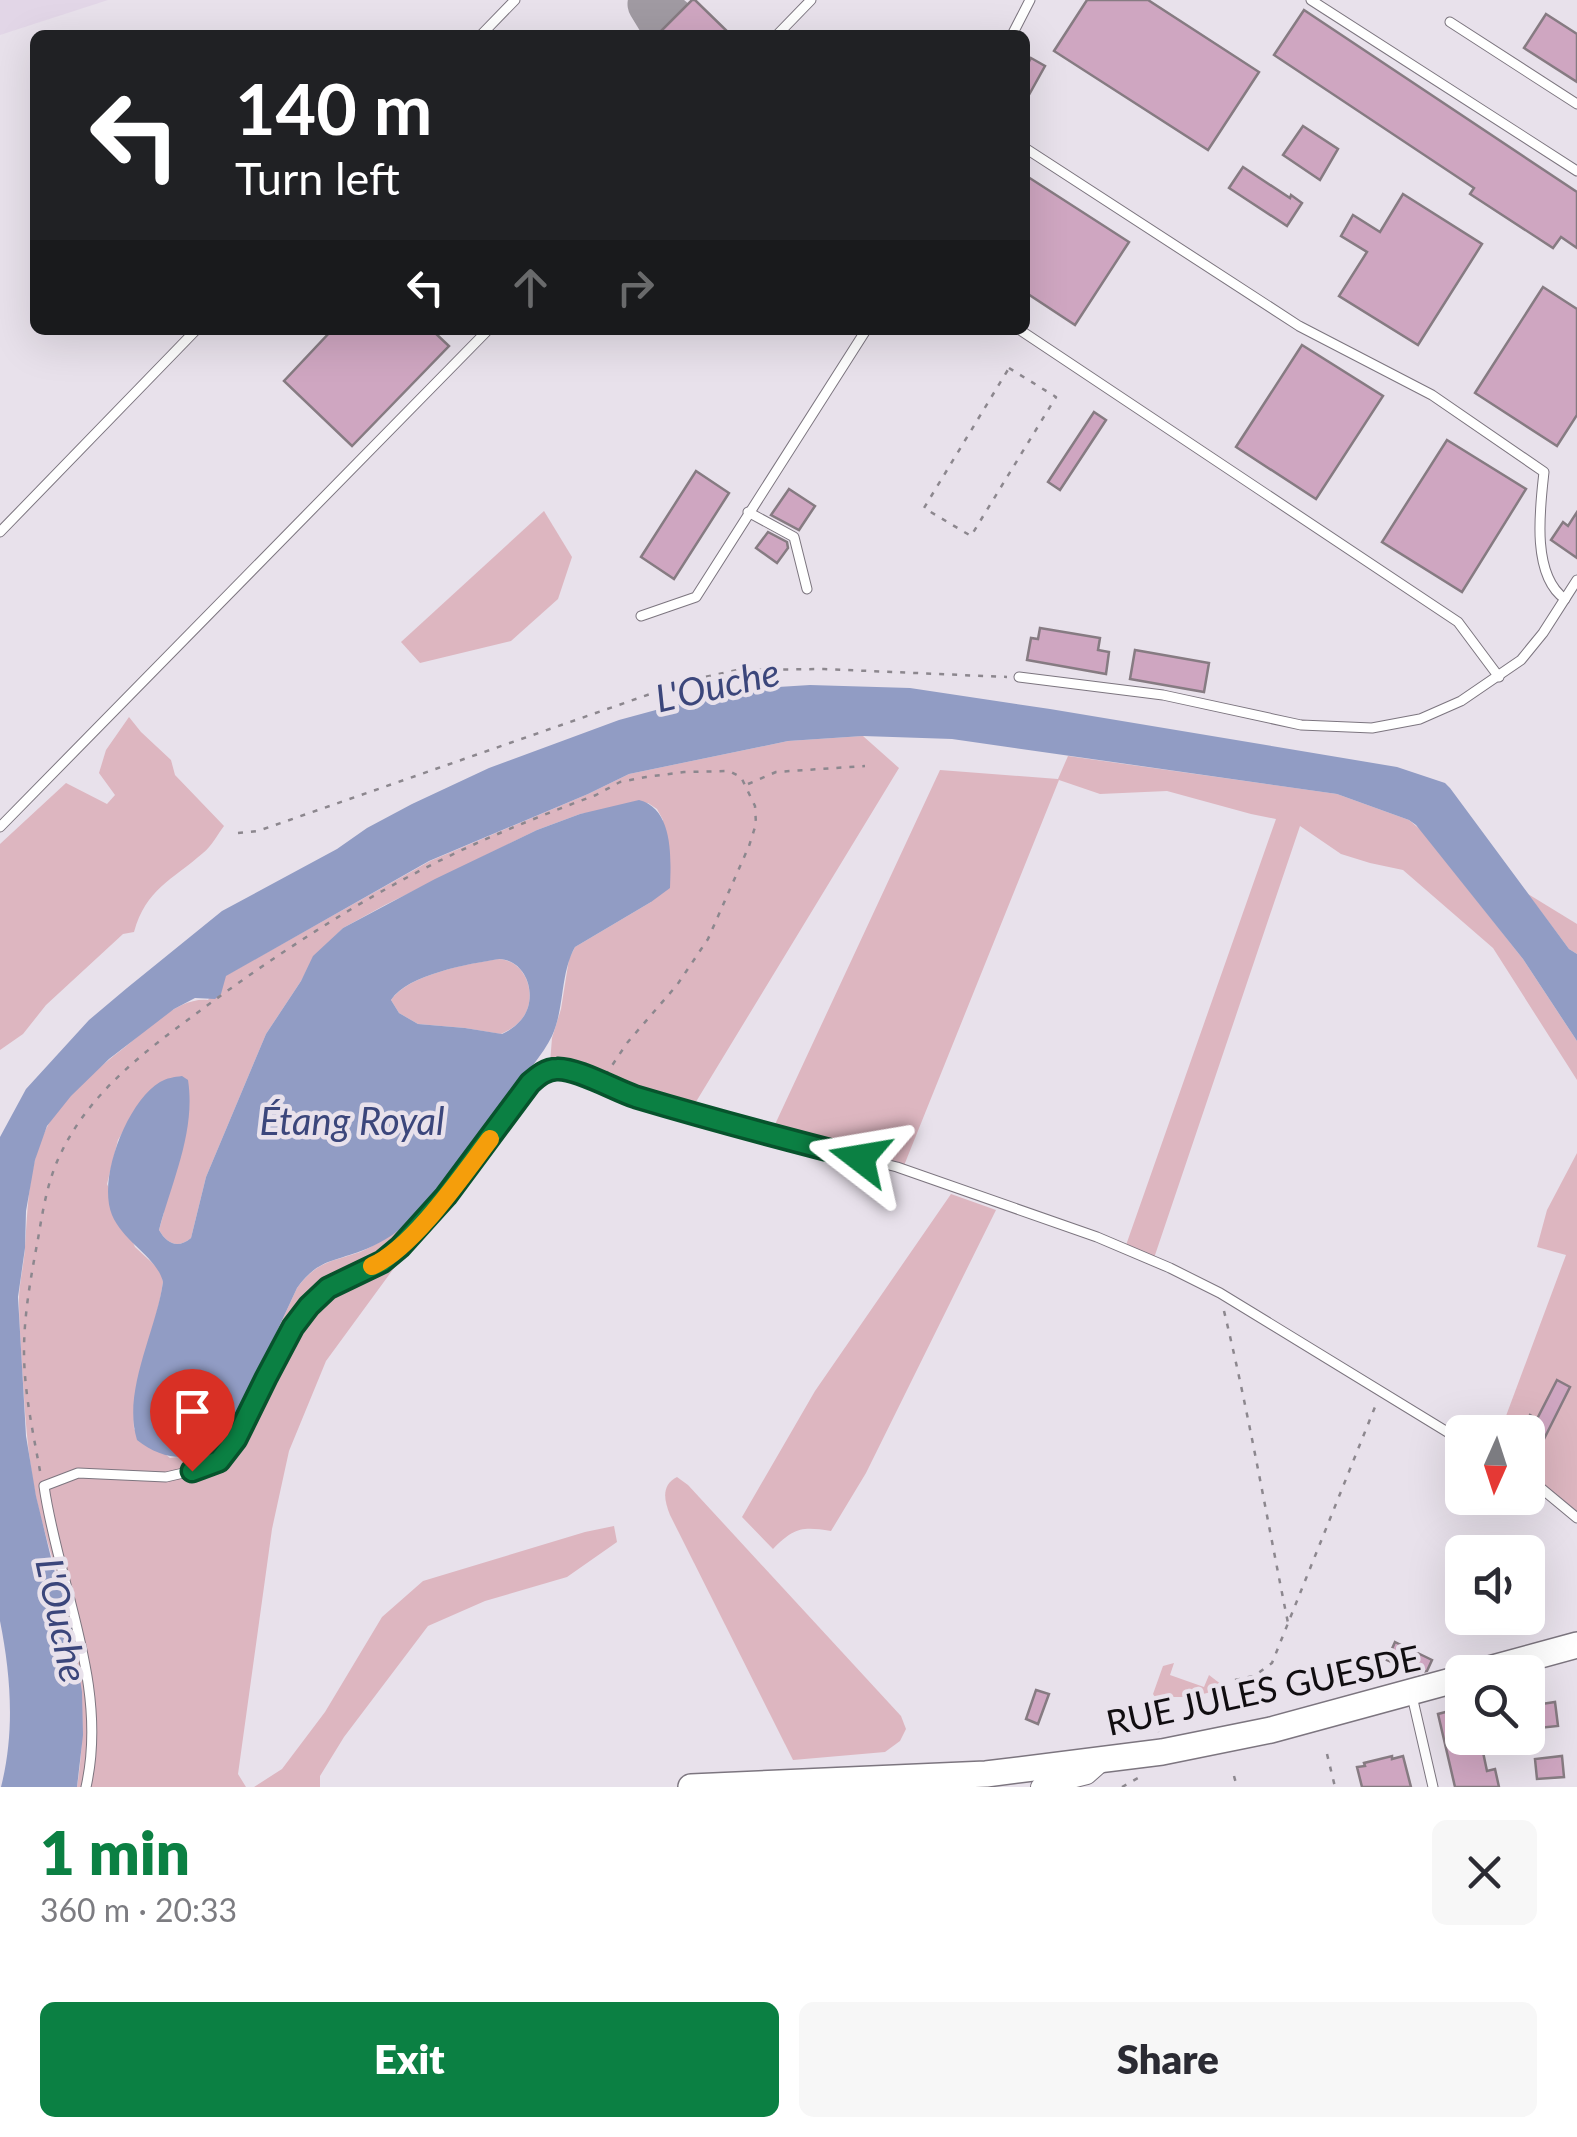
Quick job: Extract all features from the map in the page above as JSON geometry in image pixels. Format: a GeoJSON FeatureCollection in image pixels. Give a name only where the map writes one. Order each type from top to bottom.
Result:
{"type":"FeatureCollection","features":[{"type":"Feature","properties":{"kind":"street"},"geometry":{"type":"LineString","coordinates":[[1538,1655],[1577,1644]]}},
{"type":"Feature","properties":{"kind":"street","name":"RUE JULES GUESDE"},"geometry":{"type":"LineString","coordinates":[[691,1787],[986,1781],[1271,1730],[1445,1683]]}},
{"type":"Feature","properties":{"kind":"street"},"geometry":{"type":"LineString","coordinates":[[1040,1787],[1087,1775],[1104,1760]]}},
{"type":"Feature","properties":{"kind":"lane"},"geometry":{"type":"LineString","coordinates":[[486,30],[515,0]]}},
{"type":"Feature","properties":{"kind":"lane"},"geometry":{"type":"LineString","coordinates":[[782,30],[812,0]]}},
{"type":"Feature","properties":{"kind":"lane"},"geometry":{"type":"LineString","coordinates":[[1015,30],[1030,0]]}},
{"type":"Feature","properties":{"kind":"lane"},"geometry":{"type":"LineString","coordinates":[[1311,0],[1577,171]]}},
{"type":"Feature","properties":{"kind":"lane"},"geometry":{"type":"LineString","coordinates":[[1450,22],[1576,101]]}},
{"type":"Feature","properties":{"kind":"lane"},"geometry":{"type":"LineString","coordinates":[[1030,151],[1299,326],[1432,395],[1544,472],[1540,514],[1545,566],[1555,592],[1565,598]]}},
{"type":"Feature","properties":{"kind":"lane"},"geometry":{"type":"LineString","coordinates":[[0,532],[191,335]]}},
{"type":"Feature","properties":{"kind":"lane"},"geometry":{"type":"LineString","coordinates":[[0,828],[480,335]]}},
{"type":"Feature","properties":{"kind":"lane"},"geometry":{"type":"LineString","coordinates":[[641,616],[696,597],[863,335]]}},
{"type":"Feature","properties":{"kind":"lane"},"geometry":{"type":"LineString","coordinates":[[1028,335],[1458,622],[1499,677]]}},
{"type":"Feature","properties":{"kind":"lane"},"geometry":{"type":"LineString","coordinates":[[748,512],[794,537],[808,589]]}},
{"type":"Feature","properties":{"kind":"lane"},"geometry":{"type":"LineString","coordinates":[[1018,678],[1163,695],[1300,725],[1372,728],[1420,719],[1461,701],[1499,677],[1521,660],[1577,580]]}},
{"type":"Feature","properties":{"kind":"lane"},"geometry":{"type":"LineString","coordinates":[[86,1787],[92,1738],[88,1684],[44,1486],[78,1473],[166,1477],[219,1461],[236,1439],[293,1327],[309,1306],[328,1288],[382,1262],[400,1247],[446,1196],[530,1083],[557,1068],[746,1129],[897,1167],[1097,1237],[1220,1293],[1445,1430]]}},
{"type":"Feature","properties":{"kind":"lane"},"geometry":{"type":"LineString","coordinates":[[1545,1491],[1577,1518]]}},
{"type":"Feature","properties":{"kind":"lane"},"geometry":{"type":"LineString","coordinates":[[1412,1694],[1433,1787]]}},
{"type":"Feature","properties":{"kind":"path"},"geometry":{"type":"LineString","coordinates":[[1009,368],[1056,397],[971,536],[924,508],[966,439],[1009,368]]}},
{"type":"Feature","properties":{"kind":"path"},"geometry":{"type":"LineString","coordinates":[[238,833],[258,830],[652,692],[737,670],[824,668],[1018,678]]}},
{"type":"Feature","properties":{"kind":"path"},"geometry":{"type":"LineString","coordinates":[[746,785],[776,772],[865,766]]}},
{"type":"Feature","properties":{"kind":"path"},"geometry":{"type":"LineString","coordinates":[[44,1486],[28,1408],[24,1352],[34,1257],[45,1199],[60,1154],[76,1125],[114,1080],[222,993],[336,918],[435,863],[620,782],[684,772],[729,771],[740,776],[755,806],[756,824],[749,846],[708,940],[627,1043],[602,1084]]}},
{"type":"Feature","properties":{"kind":"path"},"geometry":{"type":"LineString","coordinates":[[1220,1293],[1244,1392],[1288,1623]]}},
{"type":"Feature","properties":{"kind":"path"},"geometry":{"type":"LineString","coordinates":[[1235,1680],[1254,1676],[1272,1664],[1382,1391]]}},
{"type":"Feature","properties":{"kind":"path"},"geometry":{"type":"LineString","coordinates":[[1327,1754],[1335,1787]]}},
{"type":"Feature","properties":{"kind":"path"},"geometry":{"type":"LineString","coordinates":[[1234,1776],[1237,1787]]}},
{"type":"Feature","properties":{"kind":"shaded area"},"geometry":{"type":"Polygon","coordinates":[[[0,0],[108,0],[0,35],[0,0]]]}},
{"type":"Feature","properties":{"kind":"shaded area"},"geometry":{"type":"Polygon","coordinates":[[[544,511],[572,557],[558,599],[511,641],[420,663],[401,642],[544,511]]]}},
{"type":"Feature","properties":{"kind":"shaded area"},"geometry":{"type":"Polygon","coordinates":[[[129,717],[171,760],[175,775],[224,826],[206,850],[153,895],[134,932],[123,934],[46,1005],[23,1034],[0,1050],[0,844],[66,783],[107,804],[115,795],[99,773],[106,750],[129,717]]]}},
{"type":"Feature","properties":{"kind":"shaded area"},"geometry":{"type":"Polygon","coordinates":[[[863,736],[899,768],[691,1110],[550,1063],[569,959],[575,947],[651,902],[663,820],[648,803],[580,814],[537,830],[343,928],[314,956],[266,1034],[206,1177],[191,1238],[182,1243],[169,1242],[159,1230],[164,1212],[139,1104],[118,1140],[107,1184],[135,1247],[161,1271],[160,1301],[136,1392],[134,1429],[170,1458],[201,1454],[227,1440],[297,1288],[311,1272],[366,1250],[404,1227],[416,1238],[326,1361],[289,1451],[272,1529],[238,1774],[246,1787],[77,1787],[82,1725],[78,1662],[33,1481],[19,1309],[32,1172],[46,1129],[61,1106],[93,1074],[164,1016],[197,1000],[208,1000],[225,976],[430,861],[629,774],[788,741],[863,736]]]}},
{"type":"Feature","properties":{"kind":"shaded area"},"geometry":{"type":"Polygon","coordinates":[[[1068,756],[1337,794],[1409,820],[1422,831],[1523,959],[1577,1041],[1577,1080],[1493,948],[1403,870],[1341,854],[1300,826],[1153,1261],[1125,1248],[1276,819],[1167,791],[1100,794],[1059,780],[903,1168],[771,1133],[940,770],[1058,779],[1068,756]]]}},
{"type":"Feature","properties":{"kind":"shaded area"},"geometry":{"type":"Polygon","coordinates":[[[1528,894],[1577,924],[1577,954],[1569,949],[1528,894]]]}},
{"type":"Feature","properties":{"kind":"shaded area"},"geometry":{"type":"Polygon","coordinates":[[[498,959],[517,966],[530,992],[521,1020],[501,1034],[418,1024],[399,1013],[391,1000],[425,977],[498,959]]]}},
{"type":"Feature","properties":{"kind":"shaded area"},"geometry":{"type":"Polygon","coordinates":[[[1577,1153],[1577,1511],[1545,1486],[1545,1415],[1506,1415],[1566,1255],[1537,1247],[1547,1210],[1577,1153]]]}},
{"type":"Feature","properties":{"kind":"shaded area"},"geometry":{"type":"Polygon","coordinates":[[[951,1194],[996,1210],[866,1473],[831,1531],[799,1530],[773,1549],[742,1517],[815,1391],[951,1194]]]}},
{"type":"Feature","properties":{"kind":"shaded area"},"geometry":{"type":"Polygon","coordinates":[[[677,1477],[901,1716],[906,1729],[900,1741],[885,1752],[793,1760],[670,1515],[665,1493],[677,1477]]]}},
{"type":"Feature","properties":{"kind":"shaded area"},"geometry":{"type":"Polygon","coordinates":[[[614,1526],[617,1542],[567,1577],[485,1601],[428,1626],[344,1737],[320,1776],[320,1787],[254,1787],[282,1769],[325,1712],[382,1617],[423,1581],[614,1526]]]}},
{"type":"Feature","properties":{"kind":"shaded area"},"geometry":{"type":"Polygon","coordinates":[[[1174,1663],[1170,1675],[1204,1687],[1209,1675],[1222,1685],[1219,1690],[1191,1700],[1155,1697],[1163,1666],[1174,1663]]]}},
{"type":"Feature","properties":{"kind":"water","name":"L'Ouche"},"geometry":{"type":"Polygon","coordinates":[[[760,688],[910,688],[1050,709],[1397,767],[1445,783],[1569,949],[1577,954],[1577,1041],[1523,959],[1416,825],[1337,794],[952,739],[863,736],[788,741],[629,774],[429,861],[226,976],[221,994],[215,999],[195,998],[174,1009],[109,1059],[47,1126],[35,1160],[26,1211],[18,1297],[26,1436],[36,1496],[71,1622],[82,1692],[83,1735],[77,1787],[1,1787],[10,1704],[0,1621],[0,1137],[26,1089],[89,1020],[222,911],[412,804],[489,768],[619,720],[689,701],[760,688]]]}},
{"type":"Feature","properties":{"kind":"water","name":"Étang Royal"},"geometry":{"type":"Polygon","coordinates":[[[639,800],[650,805],[659,813],[668,836],[670,888],[575,947],[548,1043],[422,1208],[386,1239],[326,1263],[304,1279],[227,1439],[193,1456],[171,1456],[148,1448],[137,1440],[134,1402],[163,1282],[154,1265],[117,1225],[108,1200],[112,1162],[136,1106],[163,1081],[182,1076],[188,1080],[186,1137],[159,1230],[169,1242],[182,1243],[191,1238],[206,1177],[266,1034],[313,956],[343,928],[435,879],[580,814],[639,800]],[[499,959],[440,972],[411,983],[391,1000],[399,1013],[418,1024],[502,1034],[521,1020],[530,992],[523,973],[509,961],[499,959]]]}},
{"type":"Feature","properties":{"kind":"building"},"geometry":{"type":"Polygon","coordinates":[[[695,0],[726,30],[662,30],[695,0]]]}},
{"type":"Feature","properties":{"kind":"building"},"geometry":{"type":"Polygon","coordinates":[[[1087,0],[1148,0],[1259,72],[1208,150],[1054,51],[1087,0]]]}},
{"type":"Feature","properties":{"kind":"building"},"geometry":{"type":"Polygon","coordinates":[[[1304,10],[1577,192],[1577,248],[1561,237],[1553,248],[1470,194],[1474,188],[1274,55],[1304,10]]]}},
{"type":"Feature","properties":{"kind":"building"},"geometry":{"type":"Polygon","coordinates":[[[1546,14],[1577,34],[1577,82],[1524,48],[1546,14]]]}},
{"type":"Feature","properties":{"kind":"building"},"geometry":{"type":"Polygon","coordinates":[[[1030,60],[1045,66],[1030,93],[1030,60]]]}},
{"type":"Feature","properties":{"kind":"building"},"geometry":{"type":"Polygon","coordinates":[[[1303,126],[1338,149],[1320,180],[1283,155],[1303,126]]]}},
{"type":"Feature","properties":{"kind":"building"},"geometry":{"type":"Polygon","coordinates":[[[1243,167],[1302,203],[1287,226],[1229,188],[1243,167]]]}},
{"type":"Feature","properties":{"kind":"building"},"geometry":{"type":"Polygon","coordinates":[[[1030,178],[1129,242],[1075,325],[1030,295],[1030,178]]]}},
{"type":"Feature","properties":{"kind":"building"},"geometry":{"type":"Polygon","coordinates":[[[1403,194],[1482,244],[1418,345],[1339,296],[1367,252],[1341,236],[1353,215],[1380,232],[1403,194]]]}},
{"type":"Feature","properties":{"kind":"building"},"geometry":{"type":"Polygon","coordinates":[[[1543,287],[1577,309],[1577,415],[1557,446],[1475,393],[1543,287]]]}},
{"type":"Feature","properties":{"kind":"building"},"geometry":{"type":"Polygon","coordinates":[[[327,335],[437,335],[449,346],[352,446],[284,381],[327,335]]]}},
{"type":"Feature","properties":{"kind":"building"},"geometry":{"type":"Polygon","coordinates":[[[1302,345],[1383,396],[1316,499],[1236,447],[1302,345]]]}},
{"type":"Feature","properties":{"kind":"building"},"geometry":{"type":"Polygon","coordinates":[[[1094,412],[1106,420],[1060,490],[1048,482],[1094,412]]]}},
{"type":"Feature","properties":{"kind":"building"},"geometry":{"type":"Polygon","coordinates":[[[1447,440],[1526,489],[1462,592],[1382,542],[1447,440]]]}},
{"type":"Feature","properties":{"kind":"building"},"geometry":{"type":"Polygon","coordinates":[[[696,471],[729,493],[674,579],[641,557],[696,471]]]}},
{"type":"Feature","properties":{"kind":"building"},"geometry":{"type":"Polygon","coordinates":[[[789,489],[815,506],[799,530],[771,515],[789,489]]]}},
{"type":"Feature","properties":{"kind":"building"},"geometry":{"type":"Polygon","coordinates":[[[1577,512],[1577,558],[1551,540],[1563,522],[1568,526],[1577,512]]]}},
{"type":"Feature","properties":{"kind":"building"},"geometry":{"type":"Polygon","coordinates":[[[768,532],[787,542],[788,548],[777,563],[756,548],[768,532]]]}},
{"type":"Feature","properties":{"kind":"building"},"geometry":{"type":"Polygon","coordinates":[[[1040,628],[1100,638],[1098,650],[1109,652],[1106,674],[1027,660],[1031,638],[1038,639],[1040,628]]]}},
{"type":"Feature","properties":{"kind":"building"},"geometry":{"type":"Polygon","coordinates":[[[1135,650],[1209,663],[1204,692],[1130,679],[1135,650]]]}},
{"type":"Feature","properties":{"kind":"building"},"geometry":{"type":"Polygon","coordinates":[[[1557,1380],[1570,1387],[1545,1437],[1545,1415],[1539,1415],[1557,1380]]]}},
{"type":"Feature","properties":{"kind":"building"},"geometry":{"type":"Polygon","coordinates":[[[1395,1642],[1432,1660],[1427,1671],[1417,1673],[1387,1660],[1395,1642]]]}},
{"type":"Feature","properties":{"kind":"building"},"geometry":{"type":"Polygon","coordinates":[[[1036,1690],[1049,1694],[1038,1724],[1026,1719],[1036,1690]]]}},
{"type":"Feature","properties":{"kind":"building"},"geometry":{"type":"Polygon","coordinates":[[[1555,1702],[1558,1726],[1545,1727],[1545,1703],[1555,1702]]]}},
{"type":"Feature","properties":{"kind":"building"},"geometry":{"type":"Polygon","coordinates":[[[1445,1712],[1445,1744],[1438,1714],[1445,1712]]]}},
{"type":"Feature","properties":{"kind":"building"},"geometry":{"type":"Polygon","coordinates":[[[1448,1755],[1484,1755],[1487,1771],[1495,1769],[1499,1787],[1455,1787],[1448,1755]]]}},
{"type":"Feature","properties":{"kind":"building"},"geometry":{"type":"Polygon","coordinates":[[[1403,1756],[1411,1787],[1362,1787],[1357,1767],[1403,1756]]]}},
{"type":"Feature","properties":{"kind":"building"},"geometry":{"type":"Polygon","coordinates":[[[1562,1756],[1564,1777],[1537,1779],[1535,1759],[1562,1756]]]}},
{"type":"Feature","properties":{"kind":"taxiway"},"geometry":{"type":"LineString","coordinates":[[664,27],[650,4],[672,19]]}},
{"type":"Feature","properties":{"kind":"slow traffic"},"geometry":{"type":"LineString","coordinates":[[372,1266],[400,1247],[490,1139]]}},
{"type":"Feature","properties":{"kind":"route"},"geometry":{"type":"LineString","coordinates":[[192,1471],[219,1461],[236,1439],[293,1327],[309,1306],[328,1288],[382,1262],[400,1247],[446,1196],[530,1083],[544,1072],[570,1070],[631,1095],[860,1158]]}}]}
